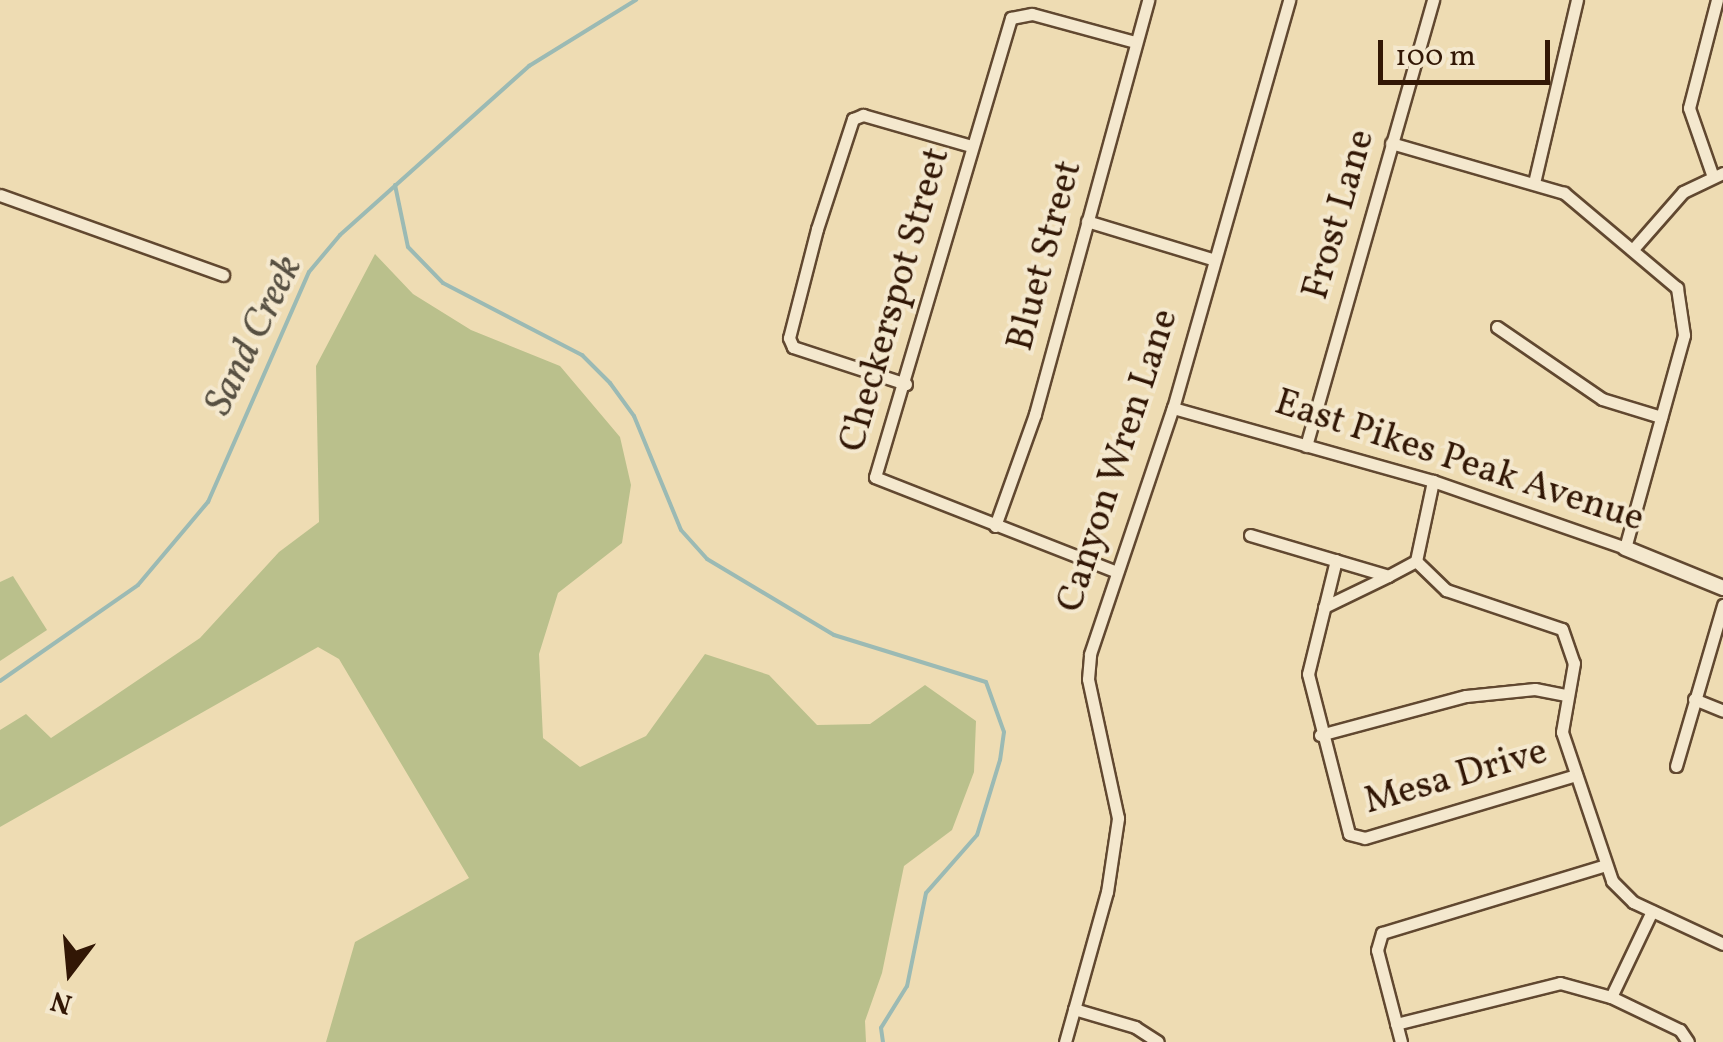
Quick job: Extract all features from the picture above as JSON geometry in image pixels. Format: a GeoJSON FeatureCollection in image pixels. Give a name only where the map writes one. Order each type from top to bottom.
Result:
{"type":"FeatureCollection","features":[{"type":"Feature","properties":{"kind":"street","name":"Bluet Street"},"geometry":{"type":"LineString","coordinates":[[995,526],[1034,414],[1148,0]]}},
{"type":"Feature","properties":{"kind":"street","name":"Canyon Wren Lane"},"geometry":{"type":"LineString","coordinates":[[1064,1042],[1118,818],[1088,679],[1117,572],[1173,408],[1212,260],[1290,0]]}},
{"type":"Feature","properties":{"kind":"street","name":"Frost Lane"},"geometry":{"type":"LineString","coordinates":[[1306,446],[1433,0]]}},
{"type":"Feature","properties":{"kind":"street"},"geometry":{"type":"LineString","coordinates":[[1534,183],[1577,0]]}},
{"type":"Feature","properties":{"kind":"street"},"geometry":{"type":"LineString","coordinates":[[1634,248],[1674,199],[1718,175],[1689,108],[1718,0]]}},
{"type":"Feature","properties":{"kind":"street","name":"Checkerspot Street"},"geometry":{"type":"LineString","coordinates":[[1117,572],[876,477],[906,384],[971,146],[1015,13],[1136,42]]}},
{"type":"Feature","properties":{"kind":"street"},"geometry":{"type":"LineString","coordinates":[[906,384],[793,347],[788,338],[812,247],[853,119],[863,115],[971,146]]}},
{"type":"Feature","properties":{"kind":"street"},"geometry":{"type":"LineString","coordinates":[[1391,143],[1575,198],[1670,279],[1685,310],[1625,548]]}},
{"type":"Feature","properties":{"kind":"street"},"geometry":{"type":"LineString","coordinates":[[0,195],[222,274]]}},
{"type":"Feature","properties":{"kind":"street"},"geometry":{"type":"LineString","coordinates":[[1087,221],[1212,260]]}},
{"type":"Feature","properties":{"kind":"street"},"geometry":{"type":"LineString","coordinates":[[1496,327],[1602,399],[1661,416]]}},
{"type":"Feature","properties":{"kind":"street","name":"East Pikes Peak Avenue"},"geometry":{"type":"LineString","coordinates":[[1173,408],[1432,481],[1625,548],[1723,588]]}},
{"type":"Feature","properties":{"kind":"street"},"geometry":{"type":"LineString","coordinates":[[1416,561],[1432,481]]}},
{"type":"Feature","properties":{"kind":"street"},"geometry":{"type":"LineString","coordinates":[[1250,535],[1388,576]]}},
{"type":"Feature","properties":{"kind":"street","name":"Mesa Drive"},"geometry":{"type":"LineString","coordinates":[[1336,560],[1308,658],[1320,735],[1344,825],[1357,837],[1576,775]]}},
{"type":"Feature","properties":{"kind":"street"},"geometry":{"type":"LineString","coordinates":[[1324,607],[1416,561]]}},
{"type":"Feature","properties":{"kind":"street"},"geometry":{"type":"LineString","coordinates":[[1416,561],[1446,590],[1551,622],[1575,635],[1562,732],[1617,889],[1652,911],[1723,944]]}},
{"type":"Feature","properties":{"kind":"street"},"geometry":{"type":"LineString","coordinates":[[1676,766],[1723,605]]}},
{"type":"Feature","properties":{"kind":"street"},"geometry":{"type":"LineString","coordinates":[[1320,735],[1466,696],[1536,690],[1567,696]]}},
{"type":"Feature","properties":{"kind":"street"},"geometry":{"type":"LineString","coordinates":[[1694,699],[1723,711]]}},
{"type":"Feature","properties":{"kind":"street"},"geometry":{"type":"LineString","coordinates":[[1402,1042],[1377,950],[1382,933],[1606,865]]}},
{"type":"Feature","properties":{"kind":"street"},"geometry":{"type":"LineString","coordinates":[[1612,997],[1652,911]]}},
{"type":"Feature","properties":{"kind":"street"},"geometry":{"type":"LineString","coordinates":[[1396,1024],[1546,984],[1574,984],[1612,997],[1686,1034],[1688,1042]]}},
{"type":"Feature","properties":{"kind":"street"},"geometry":{"type":"LineString","coordinates":[[1074,1010],[1135,1027],[1158,1042]]}},
{"type":"Feature","properties":{"kind":"green space"},"geometry":{"type":"Polygon","coordinates":[[[375,254],[413,294],[471,330],[560,366],[620,437],[631,485],[622,543],[558,593],[539,654],[543,738],[580,767],[646,736],[705,654],[769,675],[817,725],[870,724],[925,685],[976,721],[974,772],[952,830],[904,866],[882,973],[865,1021],[866,1042],[326,1042],[355,942],[469,878],[339,659],[318,647],[0,827],[0,730],[26,714],[51,738],[200,638],[279,552],[319,522],[316,366],[375,254]]]}},
{"type":"Feature","properties":{"kind":"green space"},"geometry":{"type":"Polygon","coordinates":[[[13,576],[47,630],[0,661],[0,582],[13,576]]]}},
{"type":"Feature","properties":{"kind":"waterway","name":"Sand Creek"},"geometry":{"type":"LineString","coordinates":[[0,681],[138,585],[208,502],[309,272],[340,235],[529,66],[636,0]]}},
{"type":"Feature","properties":{"kind":"waterway"},"geometry":{"type":"LineString","coordinates":[[395,185],[408,247],[443,283],[582,355],[610,383],[634,416],[681,530],[707,559],[834,635],[986,682],[1004,732],[1000,760],[977,835],[926,893],[907,986],[881,1028],[883,1042]]}}]}
